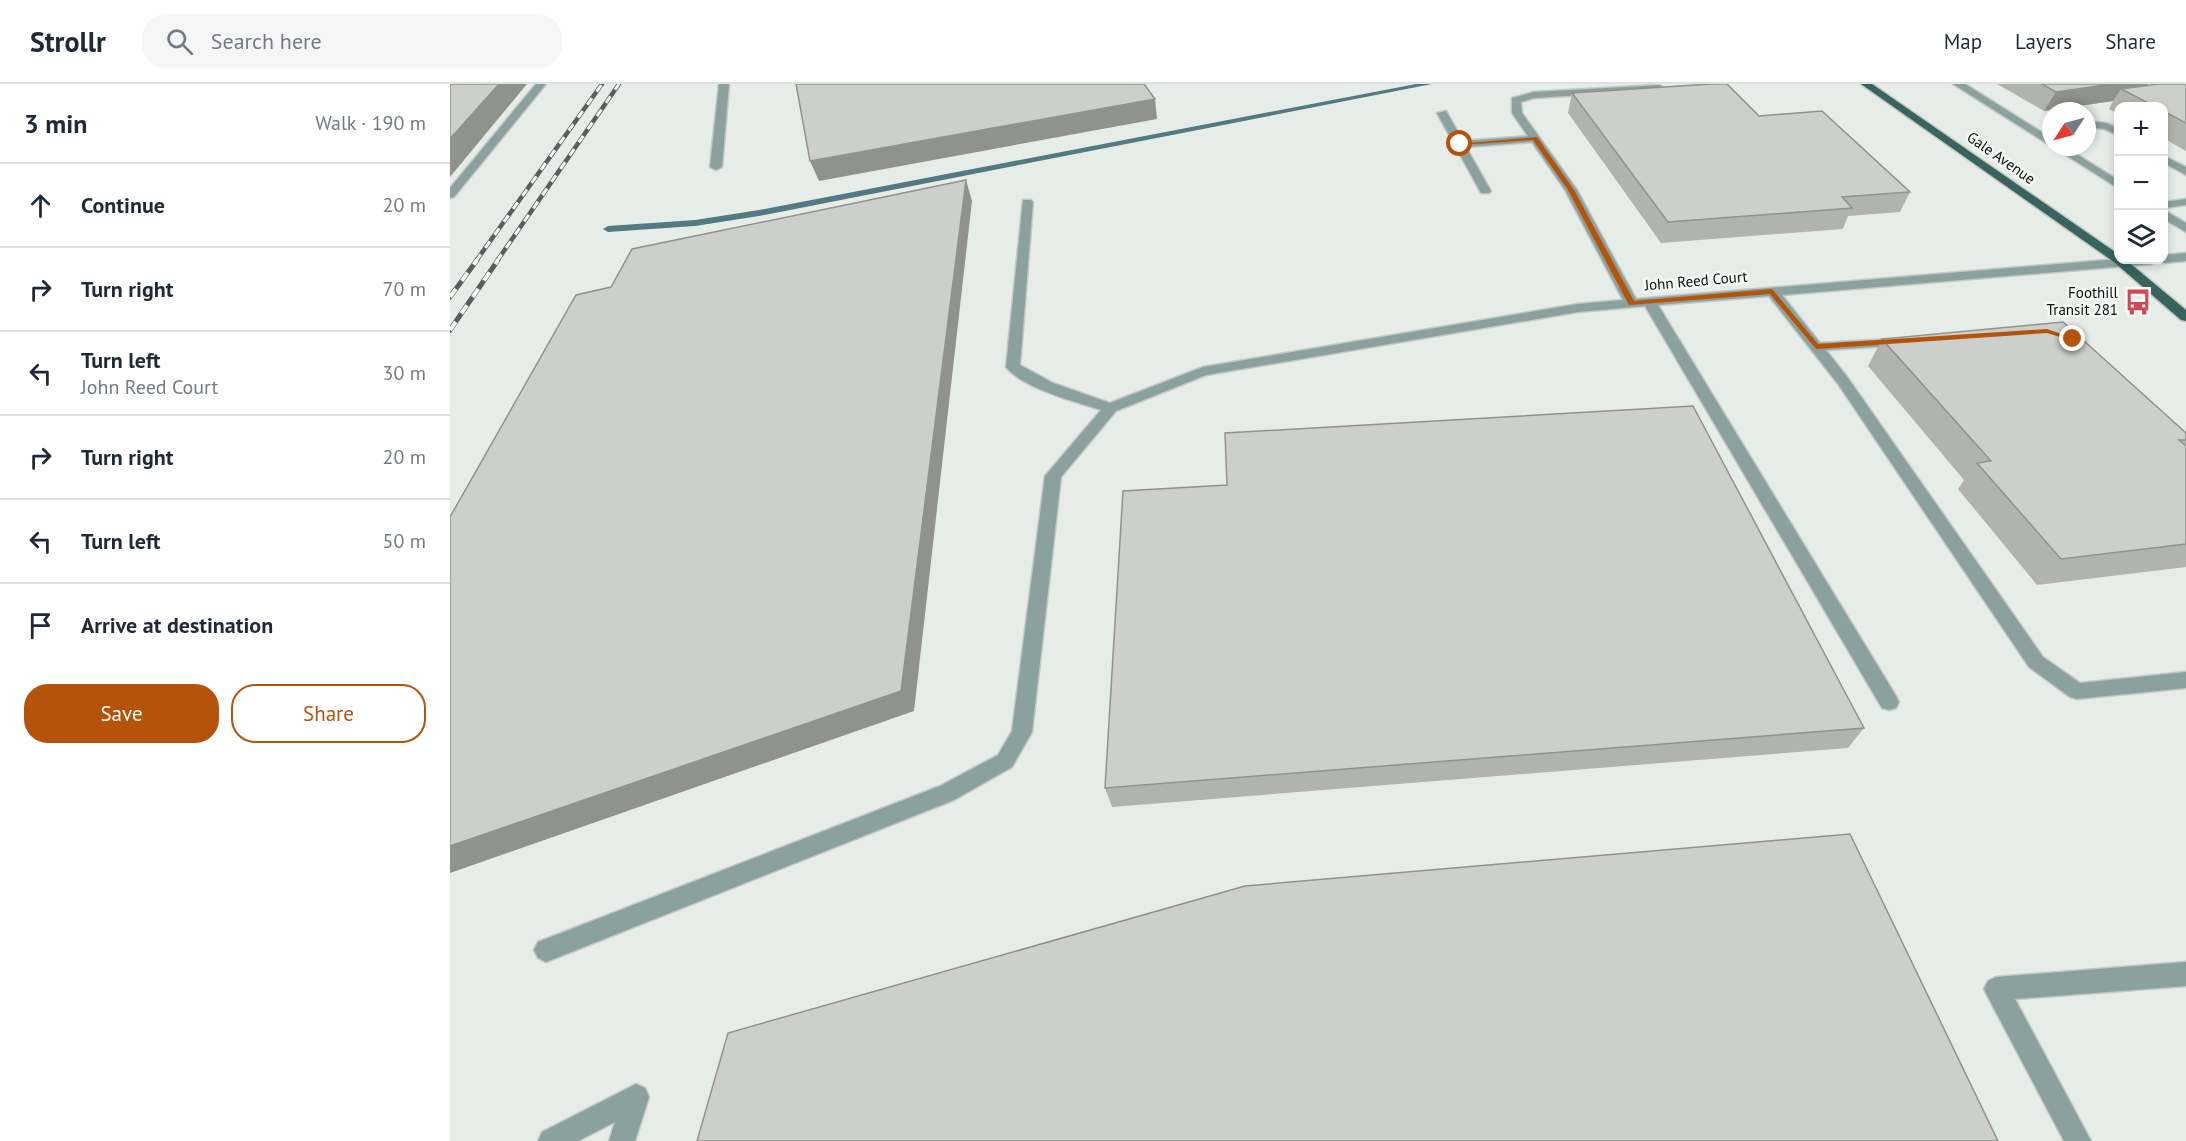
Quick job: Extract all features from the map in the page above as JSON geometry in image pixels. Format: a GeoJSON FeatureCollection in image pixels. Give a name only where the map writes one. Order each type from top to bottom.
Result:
{"type":"FeatureCollection","features":[{"type":"Feature","properties":{"kind":"main road","name":"Gale Avenue"},"geometry":{"type":"LineString","coordinates":[[1866,84],[2114,256]]}},
{"type":"Feature","properties":{"kind":"main road","name":"Gale Avenue"},"geometry":{"type":"LineString","coordinates":[[2125,264],[2186,317]]}},
{"type":"Feature","properties":{"kind":"street"},"geometry":{"type":"LineString","coordinates":[[450,195],[541,84]]}},
{"type":"Feature","properties":{"kind":"street"},"geometry":{"type":"LineString","coordinates":[[716,167],[724,84]]}},
{"type":"Feature","properties":{"kind":"street"},"geometry":{"type":"LineString","coordinates":[[1958,84],[2042,137]]}},
{"type":"Feature","properties":{"kind":"street"},"geometry":{"type":"LineString","coordinates":[[1631,303],[1571,190],[1517,113],[1516,100],[1534,95],[1675,87]]}},
{"type":"Feature","properties":{"kind":"street"},"geometry":{"type":"LineString","coordinates":[[1442,113],[1485,191]]}},
{"type":"Feature","properties":{"kind":"street"},"geometry":{"type":"LineString","coordinates":[[2096,124],[2114,130]]}},
{"type":"Feature","properties":{"kind":"street"},"geometry":{"type":"LineString","coordinates":[[2032,130],[2042,129]]}},
{"type":"Feature","properties":{"kind":"street"},"geometry":{"type":"LineString","coordinates":[[1460,144],[1535,139]]}},
{"type":"Feature","properties":{"kind":"street"},"geometry":{"type":"LineString","coordinates":[[2072,156],[2114,182]]}},
{"type":"Feature","properties":{"kind":"street"},"geometry":{"type":"LineString","coordinates":[[2168,162],[2186,172]]}},
{"type":"Feature","properties":{"kind":"street"},"geometry":{"type":"LineString","coordinates":[[546,951],[947,794],[1005,761],[1022,732],[1053,476],[1112,408],[1054,389],[1030,379],[1013,367],[1027,202]]}},
{"type":"Feature","properties":{"kind":"street"},"geometry":{"type":"LineString","coordinates":[[2168,204],[2186,202]]}},
{"type":"Feature","properties":{"kind":"street"},"geometry":{"type":"LineString","coordinates":[[2168,217],[2186,228]]}},
{"type":"Feature","properties":{"kind":"street"},"geometry":{"type":"LineString","coordinates":[[2168,259],[2186,257]]}},
{"type":"Feature","properties":{"kind":"street","name":"John Reed Court"},"geometry":{"type":"LineString","coordinates":[[1112,408],[1203,370],[1578,308],[2114,261]]}},
{"type":"Feature","properties":{"kind":"street"},"geometry":{"type":"LineString","coordinates":[[1772,291],[1850,391],[2036,662],[2077,691],[2186,680]]}},
{"type":"Feature","properties":{"kind":"street"},"geometry":{"type":"LineString","coordinates":[[1649,302],[1889,702]]}},
{"type":"Feature","properties":{"kind":"street"},"geometry":{"type":"LineString","coordinates":[[1816,347],[1920,340]]}},
{"type":"Feature","properties":{"kind":"street"},"geometry":{"type":"LineString","coordinates":[[2078,1141],[1996,989],[2186,974]]}},
{"type":"Feature","properties":{"kind":"street"},"geometry":{"type":"LineString","coordinates":[[551,1141],[636,1097],[622,1141]]}},
{"type":"Feature","properties":{"kind":"building"},"geometry":{"type":"Polygon","coordinates":[[[450,84],[499,84],[450,139],[450,84]]]}},
{"type":"Feature","properties":{"kind":"building"},"geometry":{"type":"Polygon","coordinates":[[[796,84],[1144,84],[1155,99],[810,161],[796,84]]]}},
{"type":"Feature","properties":{"kind":"building"},"geometry":{"type":"Polygon","coordinates":[[[1727,84],[1759,116],[1822,111],[1910,192],[1842,197],[1852,208],[1668,222],[1572,93],[1727,84]]]}},
{"type":"Feature","properties":{"kind":"building"},"geometry":{"type":"Polygon","coordinates":[[[2042,84],[2112,84],[2056,92],[2042,84]]]}},
{"type":"Feature","properties":{"kind":"building"},"geometry":{"type":"Polygon","coordinates":[[[2158,84],[2186,84],[2186,123],[2168,114],[2168,102],[2146,102],[2121,89],[2158,84]]]}},
{"type":"Feature","properties":{"kind":"building"},"geometry":{"type":"Polygon","coordinates":[[[966,180],[901,691],[450,846],[450,517],[576,295],[611,287],[632,249],[966,180]]]}},
{"type":"Feature","properties":{"kind":"building"},"geometry":{"type":"Polygon","coordinates":[[[2063,322],[2186,433],[2186,440],[2179,440],[2186,446],[2186,544],[2061,559],[1977,463],[1991,461],[1882,339],[2063,322]]]}},
{"type":"Feature","properties":{"kind":"building"},"geometry":{"type":"Polygon","coordinates":[[[1693,406],[1864,728],[1105,788],[1123,491],[1227,485],[1225,433],[1693,406]]]}},
{"type":"Feature","properties":{"kind":"building"},"geometry":{"type":"Polygon","coordinates":[[[1850,834],[1998,1141],[697,1141],[728,1033],[1245,886],[1850,834]]]}},
{"type":"Feature","properties":{"kind":"waterway"},"geometry":{"type":"LineString","coordinates":[[608,229],[695,223],[759,213],[1428,84]]}},
{"type":"Feature","properties":{"kind":"railway"},"geometry":{"type":"LineString","coordinates":[[476,261],[602,84]]}},
{"type":"Feature","properties":{"kind":"railway"},"geometry":{"type":"LineString","coordinates":[[497,261],[619,84]]}},
{"type":"Feature","properties":{"kind":"railway"},"geometry":{"type":"LineString","coordinates":[[450,297],[477,260]]}},
{"type":"Feature","properties":{"kind":"railway"},"geometry":{"type":"LineString","coordinates":[[450,330],[498,260]]}},
{"type":"Feature","properties":{"kind":"place","name":"Foothill Transit 281"},"geometry":{"type":"Point","coordinates":[2138,302]}},
{"type":"Feature","properties":{"kind":"route"},"geometry":{"type":"LineString","coordinates":[[1460,144],[1535,139],[1571,190],[1631,303],[1772,291],[1816,347],[2047,331],[2073,339]]}}]}
